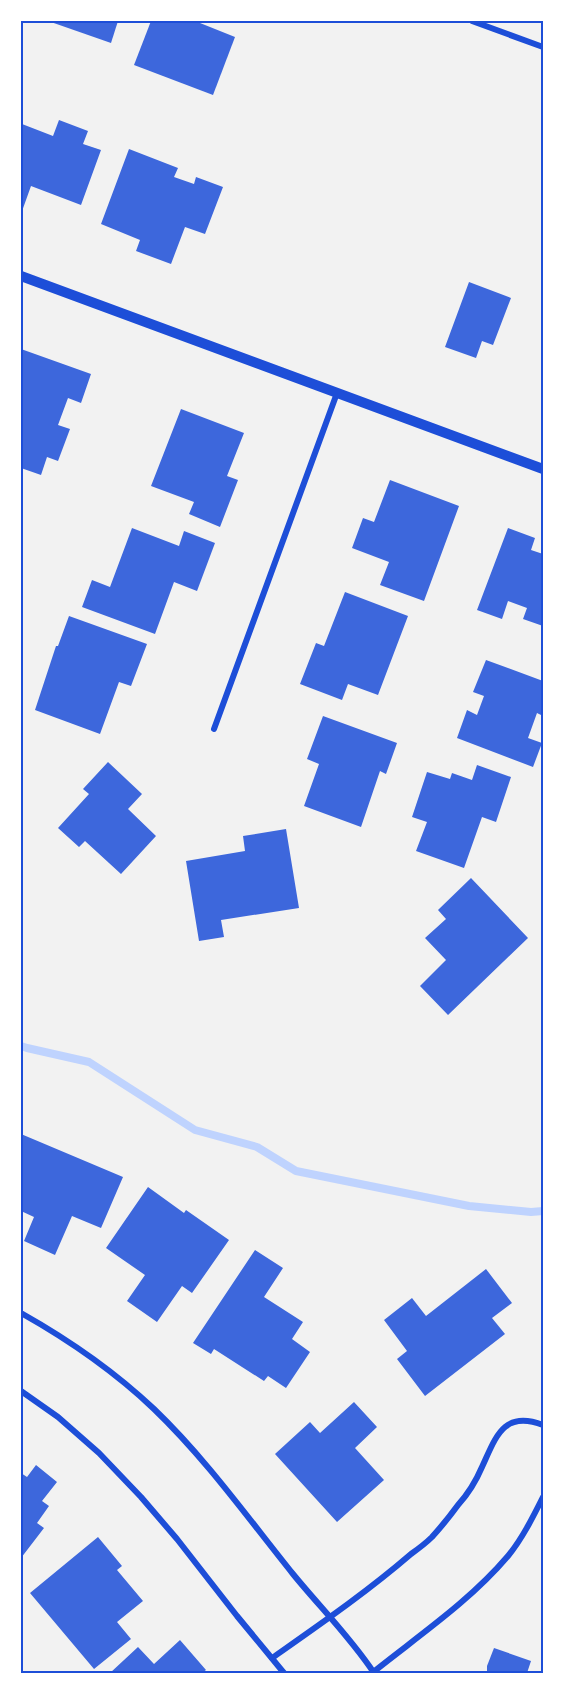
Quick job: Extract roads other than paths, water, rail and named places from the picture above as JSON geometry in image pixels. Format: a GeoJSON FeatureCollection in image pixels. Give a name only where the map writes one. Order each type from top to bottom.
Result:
{"type":"FeatureCollection","features":[{"type":"Feature","properties":{"kind":"street"},"geometry":{"type":"LineString","coordinates":[[472,21],[543,47]]}},
{"type":"Feature","properties":{"kind":"street"},"geometry":{"type":"LineString","coordinates":[[21,276],[543,469]]}},
{"type":"Feature","properties":{"kind":"street"},"geometry":{"type":"LineString","coordinates":[[214,729],[337,393]]}},
{"type":"Feature","properties":{"kind":"street"},"geometry":{"type":"LineString","coordinates":[[21,1313],[87,1354],[124,1382],[155,1410],[200,1458],[373,1672],[416,1640],[486,1580],[509,1555],[530,1523],[543,1497]]}},
{"type":"Feature","properties":{"kind":"street"},"geometry":{"type":"LineString","coordinates":[[21,1391],[58,1417],[99,1453],[141,1497],[284,1673]]}},
{"type":"Feature","properties":{"kind":"street"},"geometry":{"type":"LineString","coordinates":[[272,1658],[391,1572],[431,1538],[468,1494],[497,1434],[507,1425],[531,1421],[543,1425]]}},
{"type":"Feature","properties":{"kind":"waterway"},"geometry":{"type":"LineString","coordinates":[[21,1046],[89,1062],[195,1130],[257,1147],[296,1171],[469,1206],[531,1212],[543,1211]]}}]}
